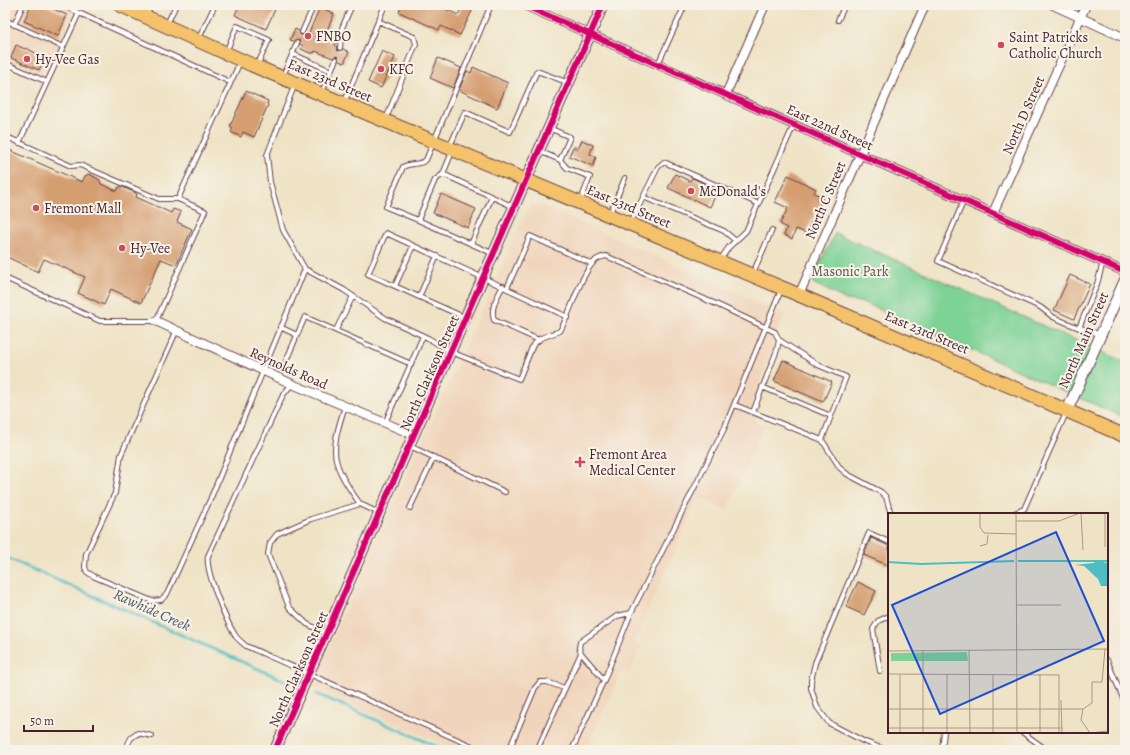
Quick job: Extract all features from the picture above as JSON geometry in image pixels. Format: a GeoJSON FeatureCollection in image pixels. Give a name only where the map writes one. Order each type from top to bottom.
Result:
{"type":"FeatureCollection","features":[{"type":"Feature","properties":{"kind":"main road","name":"East 23rd Street"},"geometry":{"type":"LineString","coordinates":[[120,5],[148,11],[166,27],[344,104],[799,295],[1125,436]]}},
{"type":"Feature","properties":{"kind":"street","name":"East 22nd Street"},"geometry":{"type":"LineString","coordinates":[[524,5],[859,152],[1125,272]]}},
{"type":"Feature","properties":{"kind":"street","name":"North Clarkson Street"},"geometry":{"type":"LineString","coordinates":[[276,748],[603,5]]}},
{"type":"Feature","properties":{"kind":"street"},"geometry":{"type":"LineString","coordinates":[[726,94],[765,5]]}},
{"type":"Feature","properties":{"kind":"street","name":"North C Street"},"geometry":{"type":"LineString","coordinates":[[799,295],[859,152],[925,5]]}},
{"type":"Feature","properties":{"kind":"street"},"geometry":{"type":"LineString","coordinates":[[1053,5],[1125,38]]}},
{"type":"Feature","properties":{"kind":"street","name":"North D Street"},"geometry":{"type":"LineString","coordinates":[[993,213],[1086,5]]}},
{"type":"Feature","properties":{"kind":"street","name":"North Main Street"},"geometry":{"type":"LineString","coordinates":[[1067,411],[1125,280]]}},
{"type":"Feature","properties":{"kind":"street","name":"Reynolds Road"},"geometry":{"type":"LineString","coordinates":[[156,321],[176,332],[292,384],[414,435]]}},
{"type":"Feature","properties":{"kind":"lane"},"geometry":{"type":"LineString","coordinates":[[14,24],[23,5]]}},
{"type":"Feature","properties":{"kind":"lane"},"geometry":{"type":"LineString","coordinates":[[63,5],[230,82]]}},
{"type":"Feature","properties":{"kind":"lane"},"geometry":{"type":"LineString","coordinates":[[166,27],[176,5]]}},
{"type":"Feature","properties":{"kind":"lane"},"geometry":{"type":"LineString","coordinates":[[197,40],[215,5]]}},
{"type":"Feature","properties":{"kind":"lane"},"geometry":{"type":"LineString","coordinates":[[302,32],[314,5]]}},
{"type":"Feature","properties":{"kind":"lane"},"geometry":{"type":"LineString","coordinates":[[340,48],[342,28],[352,5]]}},
{"type":"Feature","properties":{"kind":"lane"},"geometry":{"type":"LineString","coordinates":[[344,104],[385,5]]}},
{"type":"Feature","properties":{"kind":"lane"},"geometry":{"type":"LineString","coordinates":[[491,5],[426,160],[422,164],[408,164],[403,167],[386,207],[494,254]]}},
{"type":"Feature","properties":{"kind":"lane"},"geometry":{"type":"LineString","coordinates":[[658,64],[685,5]]}},
{"type":"Feature","properties":{"kind":"lane"},"geometry":{"type":"LineString","coordinates":[[838,20],[845,5]]}},
{"type":"Feature","properties":{"kind":"lane"},"geometry":{"type":"LineString","coordinates":[[19,143],[79,13]]}},
{"type":"Feature","properties":{"kind":"lane"},"geometry":{"type":"LineString","coordinates":[[5,20],[63,47]]}},
{"type":"Feature","properties":{"kind":"lane"},"geometry":{"type":"LineString","coordinates":[[378,21],[414,37],[416,44],[385,121]]}},
{"type":"Feature","properties":{"kind":"lane"},"geometry":{"type":"LineString","coordinates":[[226,53],[237,26],[269,40],[257,66]]}},
{"type":"Feature","properties":{"kind":"lane"},"geometry":{"type":"LineString","coordinates":[[283,77],[297,43]]}},
{"type":"Feature","properties":{"kind":"lane"},"geometry":{"type":"LineString","coordinates":[[293,54],[331,71]]}},
{"type":"Feature","properties":{"kind":"lane"},"geometry":{"type":"LineString","coordinates":[[178,198],[241,59]]}},
{"type":"Feature","properties":{"kind":"lane"},"geometry":{"type":"LineString","coordinates":[[321,94],[336,59]]}},
{"type":"Feature","properties":{"kind":"lane"},"geometry":{"type":"LineString","coordinates":[[5,63],[48,82]]}},
{"type":"Feature","properties":{"kind":"lane"},"geometry":{"type":"LineString","coordinates":[[418,220],[435,180],[443,174],[465,112],[510,132],[537,71],[568,84]]}},
{"type":"Feature","properties":{"kind":"lane"},"geometry":{"type":"LineString","coordinates":[[295,83],[267,155],[270,182],[283,230],[306,269],[353,296],[385,318],[423,336],[451,352],[519,379],[533,345],[539,340],[560,331],[568,317],[587,269],[596,260],[606,256],[775,332],[779,340],[818,365],[846,377],[822,440]]}},
{"type":"Feature","properties":{"kind":"lane"},"geometry":{"type":"LineString","coordinates":[[718,262],[746,231],[795,125]]}},
{"type":"Feature","properties":{"kind":"lane"},"geometry":{"type":"LineString","coordinates":[[549,128],[570,137],[560,160]]}},
{"type":"Feature","properties":{"kind":"lane"},"geometry":{"type":"LineString","coordinates":[[5,136],[71,166],[80,165],[159,199],[178,198],[205,211],[156,321],[100,321],[5,278]]}},
{"type":"Feature","properties":{"kind":"lane"},"geometry":{"type":"LineString","coordinates":[[539,151],[560,160],[567,168],[590,177],[580,203]]}},
{"type":"Feature","properties":{"kind":"lane"},"geometry":{"type":"LineString","coordinates":[[630,224],[658,167],[664,162],[759,204]]}},
{"type":"Feature","properties":{"kind":"lane"},"geometry":{"type":"LineString","coordinates":[[443,174],[515,207]]}},
{"type":"Feature","properties":{"kind":"lane"},"geometry":{"type":"LineString","coordinates":[[609,215],[625,178]]}},
{"type":"Feature","properties":{"kind":"lane"},"geometry":{"type":"LineString","coordinates":[[471,244],[492,197]]}},
{"type":"Feature","properties":{"kind":"lane"},"geometry":{"type":"LineString","coordinates":[[643,197],[724,231],[736,241]]}},
{"type":"Feature","properties":{"kind":"lane"},"geometry":{"type":"LineString","coordinates":[[964,200],[938,261],[1040,307],[1053,317],[1078,328],[1090,330],[1100,336]]}},
{"type":"Feature","properties":{"kind":"lane"},"geometry":{"type":"LineString","coordinates":[[752,275],[772,230]]}},
{"type":"Feature","properties":{"kind":"lane"},"geometry":{"type":"LineString","coordinates":[[466,318],[368,274],[386,233],[568,317]]}},
{"type":"Feature","properties":{"kind":"lane"},"geometry":{"type":"LineString","coordinates":[[539,340],[494,320],[492,314],[493,306],[505,287],[530,236],[592,264]]}},
{"type":"Feature","properties":{"kind":"lane"},"geometry":{"type":"LineString","coordinates":[[395,286],[413,246]]}},
{"type":"Feature","properties":{"kind":"lane"},"geometry":{"type":"LineString","coordinates":[[419,297],[437,256]]}},
{"type":"Feature","properties":{"kind":"lane"},"geometry":{"type":"LineString","coordinates":[[1078,328],[1098,284],[1103,262]]}},
{"type":"Feature","properties":{"kind":"lane"},"geometry":{"type":"LineString","coordinates":[[176,332],[121,455],[115,493],[86,554],[85,567],[87,572],[95,577],[152,601],[161,600],[167,594],[210,500],[264,371],[280,327],[306,269]]}},
{"type":"Feature","properties":{"kind":"lane"},"geometry":{"type":"LineString","coordinates":[[572,750],[604,680],[631,613],[699,480],[735,405],[765,327],[782,288]]}},
{"type":"Feature","properties":{"kind":"lane"},"geometry":{"type":"LineString","coordinates":[[336,330],[353,296]]}},
{"type":"Feature","properties":{"kind":"lane"},"geometry":{"type":"LineString","coordinates":[[286,361],[305,317],[411,364]]}},
{"type":"Feature","properties":{"kind":"lane"},"geometry":{"type":"LineString","coordinates":[[280,327],[297,335]]}},
{"type":"Feature","properties":{"kind":"lane"},"geometry":{"type":"LineString","coordinates":[[385,423],[423,336]]}},
{"type":"Feature","properties":{"kind":"lane"},"geometry":{"type":"LineString","coordinates":[[753,412],[777,350],[779,340]]}},
{"type":"Feature","properties":{"kind":"lane"},"geometry":{"type":"LineString","coordinates":[[292,384],[283,395],[208,556],[207,563],[209,576],[235,636],[246,646],[481,750]]}},
{"type":"Feature","properties":{"kind":"lane"},"geometry":{"type":"LineString","coordinates":[[762,387],[831,416]]}},
{"type":"Feature","properties":{"kind":"lane"},"geometry":{"type":"LineString","coordinates":[[735,405],[822,440],[840,468],[852,477],[881,492],[886,497],[891,513]]}},
{"type":"Feature","properties":{"kind":"lane"},"geometry":{"type":"LineString","coordinates":[[345,406],[336,435],[334,450],[336,463],[344,481],[360,504],[380,513]]}},
{"type":"Feature","properties":{"kind":"lane"},"geometry":{"type":"LineString","coordinates":[[1022,513],[1067,411]]}},
{"type":"Feature","properties":{"kind":"lane"},"geometry":{"type":"LineString","coordinates":[[409,446],[505,492]]}},
{"type":"Feature","properties":{"kind":"lane"},"geometry":{"type":"LineString","coordinates":[[410,508],[434,457]]}},
{"type":"Feature","properties":{"kind":"lane"},"geometry":{"type":"LineString","coordinates":[[326,633],[307,624],[289,607],[268,554],[270,543],[277,534],[311,519],[360,504]]}},
{"type":"Feature","properties":{"kind":"lane"},"geometry":{"type":"LineString","coordinates":[[1014,513],[1024,509]]}},
{"type":"Feature","properties":{"kind":"lane"},"geometry":{"type":"LineString","coordinates":[[886,750],[862,741],[828,723],[813,697],[811,681],[822,645],[869,533],[888,542]]}},
{"type":"Feature","properties":{"kind":"lane"},"geometry":{"type":"LineString","coordinates":[[604,680],[581,654],[579,648],[580,642],[617,616],[631,613]]}},
{"type":"Feature","properties":{"kind":"lane"},"geometry":{"type":"LineString","coordinates":[[880,671],[873,629],[878,621],[888,616]]}},
{"type":"Feature","properties":{"kind":"lane"},"geometry":{"type":"LineString","coordinates":[[537,750],[564,688],[581,654]]}},
{"type":"Feature","properties":{"kind":"lane"},"geometry":{"type":"LineString","coordinates":[[1108,662],[1125,703]]}},
{"type":"Feature","properties":{"kind":"lane"},"geometry":{"type":"LineString","coordinates":[[509,750],[535,688],[540,682],[547,682],[564,688]]}},
{"type":"Feature","properties":{"kind":"lane"},"geometry":{"type":"LineString","coordinates":[[125,750],[131,738],[138,733],[152,736]]}},
{"type":"Feature","properties":{"kind":"lane"},"geometry":{"type":"LineString","coordinates":[[942,750],[944,733]]}},
{"type":"Feature","properties":{"kind":"lane"},"geometry":{"type":"LineString","coordinates":[[1023,733],[1047,750]]}},
{"type":"Feature","properties":{"kind":"lane"},"geometry":{"type":"LineString","coordinates":[[276,748],[287,750]]}},
{"type":"Feature","properties":{"kind":"shaded area","name":"Hy-Vee Gas"},"geometry":{"type":"Polygon","coordinates":[[[10,5],[75,5],[44,75],[5,58],[5,15],[10,5]]]}},
{"type":"Feature","properties":{"kind":"shaded area","name":"Fremont Area Medical Center"},"geometry":{"type":"Polygon","coordinates":[[[539,204],[784,314],[753,401],[756,423],[764,426],[727,510],[698,498],[634,643],[641,646],[629,674],[622,671],[585,750],[456,750],[311,686],[529,206],[539,204]]]}},
{"type":"Feature","properties":{"kind":"green space","name":"Masonic Park"},"geometry":{"type":"Polygon","coordinates":[[[835,233],[1125,362],[1125,418],[865,303],[846,300],[813,283],[813,277],[835,233]]]}},
{"type":"Feature","properties":{"kind":"building"},"geometry":{"type":"Polygon","coordinates":[[[31,5],[44,5],[67,15],[58,36],[24,21],[31,5]]]}},
{"type":"Feature","properties":{"kind":"building"},"geometry":{"type":"Polygon","coordinates":[[[239,5],[277,5],[266,29],[235,15],[239,5]]]}},
{"type":"Feature","properties":{"kind":"building"},"geometry":{"type":"Polygon","coordinates":[[[402,5],[437,5],[458,15],[463,5],[473,9],[460,35],[441,26],[439,30],[399,12],[402,5]]]}},
{"type":"Feature","properties":{"kind":"building","name":"FNBO"},"geometry":{"type":"Polygon","coordinates":[[[320,7],[334,14],[324,37],[334,41],[338,51],[343,49],[349,52],[344,63],[339,61],[337,56],[333,58],[315,51],[314,53],[310,53],[301,49],[303,46],[300,44],[299,40],[290,40],[295,29],[299,31],[300,35],[308,35],[320,7]]]}},
{"type":"Feature","properties":{"kind":"building"},"geometry":{"type":"Polygon","coordinates":[[[16,45],[25,49],[26,48],[45,58],[39,70],[11,58],[16,45]]]}},
{"type":"Feature","properties":{"kind":"building","name":"KFC"},"geometry":{"type":"Polygon","coordinates":[[[382,51],[395,57],[381,88],[368,82],[382,51]]]}},
{"type":"Feature","properties":{"kind":"building"},"geometry":{"type":"Polygon","coordinates":[[[438,58],[461,68],[453,88],[430,78],[438,58]]]}},
{"type":"Feature","properties":{"kind":"building"},"geometry":{"type":"Polygon","coordinates":[[[473,67],[508,83],[497,108],[459,90],[467,71],[471,73],[473,67]]]}},
{"type":"Feature","properties":{"kind":"building"},"geometry":{"type":"Polygon","coordinates":[[[246,91],[268,101],[268,105],[254,137],[243,132],[241,137],[231,132],[233,128],[230,126],[246,91]]]}},
{"type":"Feature","properties":{"kind":"building"},"geometry":{"type":"Polygon","coordinates":[[[582,140],[593,145],[590,154],[596,157],[593,166],[569,156],[573,147],[578,149],[582,140]]]}},
{"type":"Feature","properties":{"kind":"building","name":"Hy-Vee"},"geometry":{"type":"Polygon","coordinates":[[[5,148],[82,182],[85,176],[89,174],[100,180],[101,184],[117,191],[119,187],[122,187],[137,194],[136,197],[171,213],[173,209],[181,212],[177,222],[192,229],[176,265],[161,259],[141,303],[111,289],[104,305],[78,293],[85,277],[44,259],[38,272],[5,256],[5,148]]]}},
{"type":"Feature","properties":{"kind":"building"},"geometry":{"type":"Polygon","coordinates":[[[675,174],[690,181],[692,178],[714,188],[713,190],[717,192],[710,207],[668,188],[675,174]]]}},
{"type":"Feature","properties":{"kind":"building"},"geometry":{"type":"Polygon","coordinates":[[[788,175],[816,189],[814,193],[823,197],[806,233],[796,229],[792,239],[784,235],[787,228],[780,224],[788,208],[775,202],[788,175]]]}},
{"type":"Feature","properties":{"kind":"building"},"geometry":{"type":"Polygon","coordinates":[[[441,194],[476,209],[468,228],[433,213],[441,194]]]}},
{"type":"Feature","properties":{"kind":"building"},"geometry":{"type":"Polygon","coordinates":[[[1070,275],[1090,284],[1074,319],[1054,310],[1070,275]]]}},
{"type":"Feature","properties":{"kind":"building"},"geometry":{"type":"Polygon","coordinates":[[[783,360],[832,382],[823,402],[774,381],[783,360]]]}},
{"type":"Feature","properties":{"kind":"building"},"geometry":{"type":"Polygon","coordinates":[[[871,538],[888,546],[887,565],[864,555],[871,538]]]}},
{"type":"Feature","properties":{"kind":"building"},"geometry":{"type":"Polygon","coordinates":[[[858,582],[876,591],[864,615],[846,607],[858,582]]]}},
{"type":"Feature","properties":{"kind":"waterway","name":"Rawhide Creek"},"geometry":{"type":"LineString","coordinates":[[5,557],[290,683]]}},
{"type":"Feature","properties":{"kind":"waterway","name":"Rawhide Creek"},"geometry":{"type":"LineString","coordinates":[[317,694],[445,750]]}},
{"type":"Feature","properties":{"kind":"cycle path"},"geometry":{"type":"LineString","coordinates":[[524,5],[1125,272]]}},
{"type":"Feature","properties":{"kind":"cycle path"},"geometry":{"type":"LineString","coordinates":[[275,750],[603,5]]}},
{"type":"Feature","properties":{"kind":"place","name":"FNBO"},"geometry":{"type":"Point","coordinates":[308,36]}},
{"type":"Feature","properties":{"kind":"place","name":"Saint Patricks Catholic Church"},"geometry":{"type":"Point","coordinates":[1001,45]}},
{"type":"Feature","properties":{"kind":"place","name":"Hy-Vee Gas"},"geometry":{"type":"Point","coordinates":[27,59]}},
{"type":"Feature","properties":{"kind":"place","name":"KFC"},"geometry":{"type":"Point","coordinates":[381,69]}},
{"type":"Feature","properties":{"kind":"place","name":"McDonald's"},"geometry":{"type":"Point","coordinates":[691,191]}},
{"type":"Feature","properties":{"kind":"place","name":"Fremont Mall"},"geometry":{"type":"Point","coordinates":[36,208]}},
{"type":"Feature","properties":{"kind":"place","name":"Hy-Vee"},"geometry":{"type":"Point","coordinates":[122,248]}},
{"type":"Feature","properties":{"kind":"place","name":"Fremont Area Medical Center"},"geometry":{"type":"Point","coordinates":[580,462]}}]}
